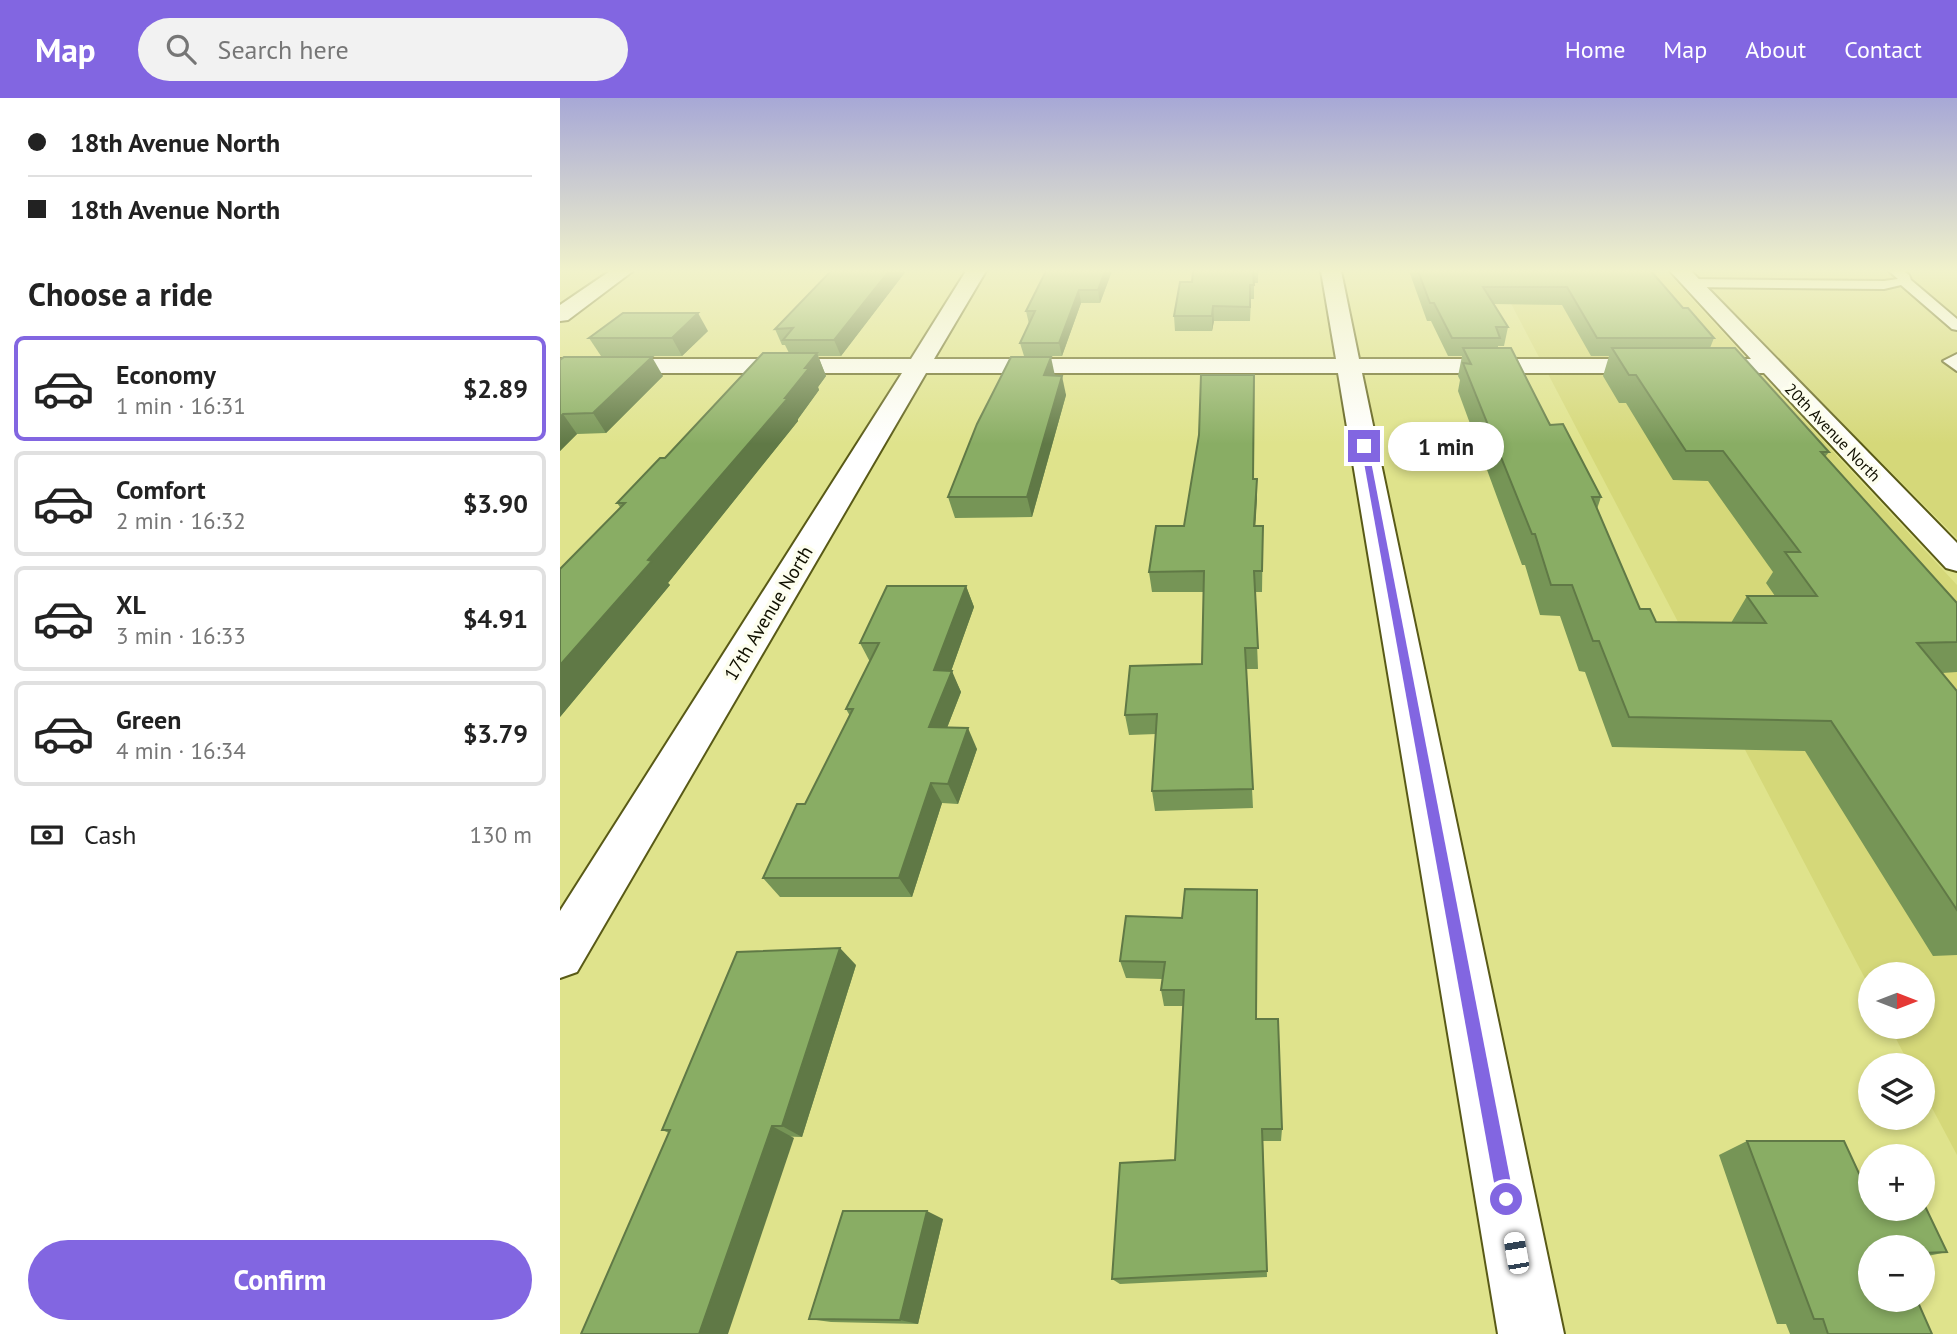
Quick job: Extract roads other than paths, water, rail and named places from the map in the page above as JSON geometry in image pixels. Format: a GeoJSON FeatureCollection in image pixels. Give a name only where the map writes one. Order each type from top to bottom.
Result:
{"type":"FeatureCollection","features":[{"type":"Feature","properties":{"kind":"street","name":"17th Avenue North"},"geometry":{"type":"LineString","coordinates":[[560,955],[941,329]]}},
{"type":"Feature","properties":{"kind":"street"},"geometry":{"type":"LineString","coordinates":[[1342,329],[1531,1334]]}},
{"type":"Feature","properties":{"kind":"street","name":"20th Avenue North"},"geometry":{"type":"LineString","coordinates":[[1734,329],[1957,561]]}},
{"type":"Feature","properties":{"kind":"street"},"geometry":{"type":"LineString","coordinates":[[560,366],[1769,366]]}},
{"type":"Feature","properties":{"kind":"lane"},"geometry":{"type":"LineString","coordinates":[[1957,358],[1950,361],[1957,367]]}}]}
